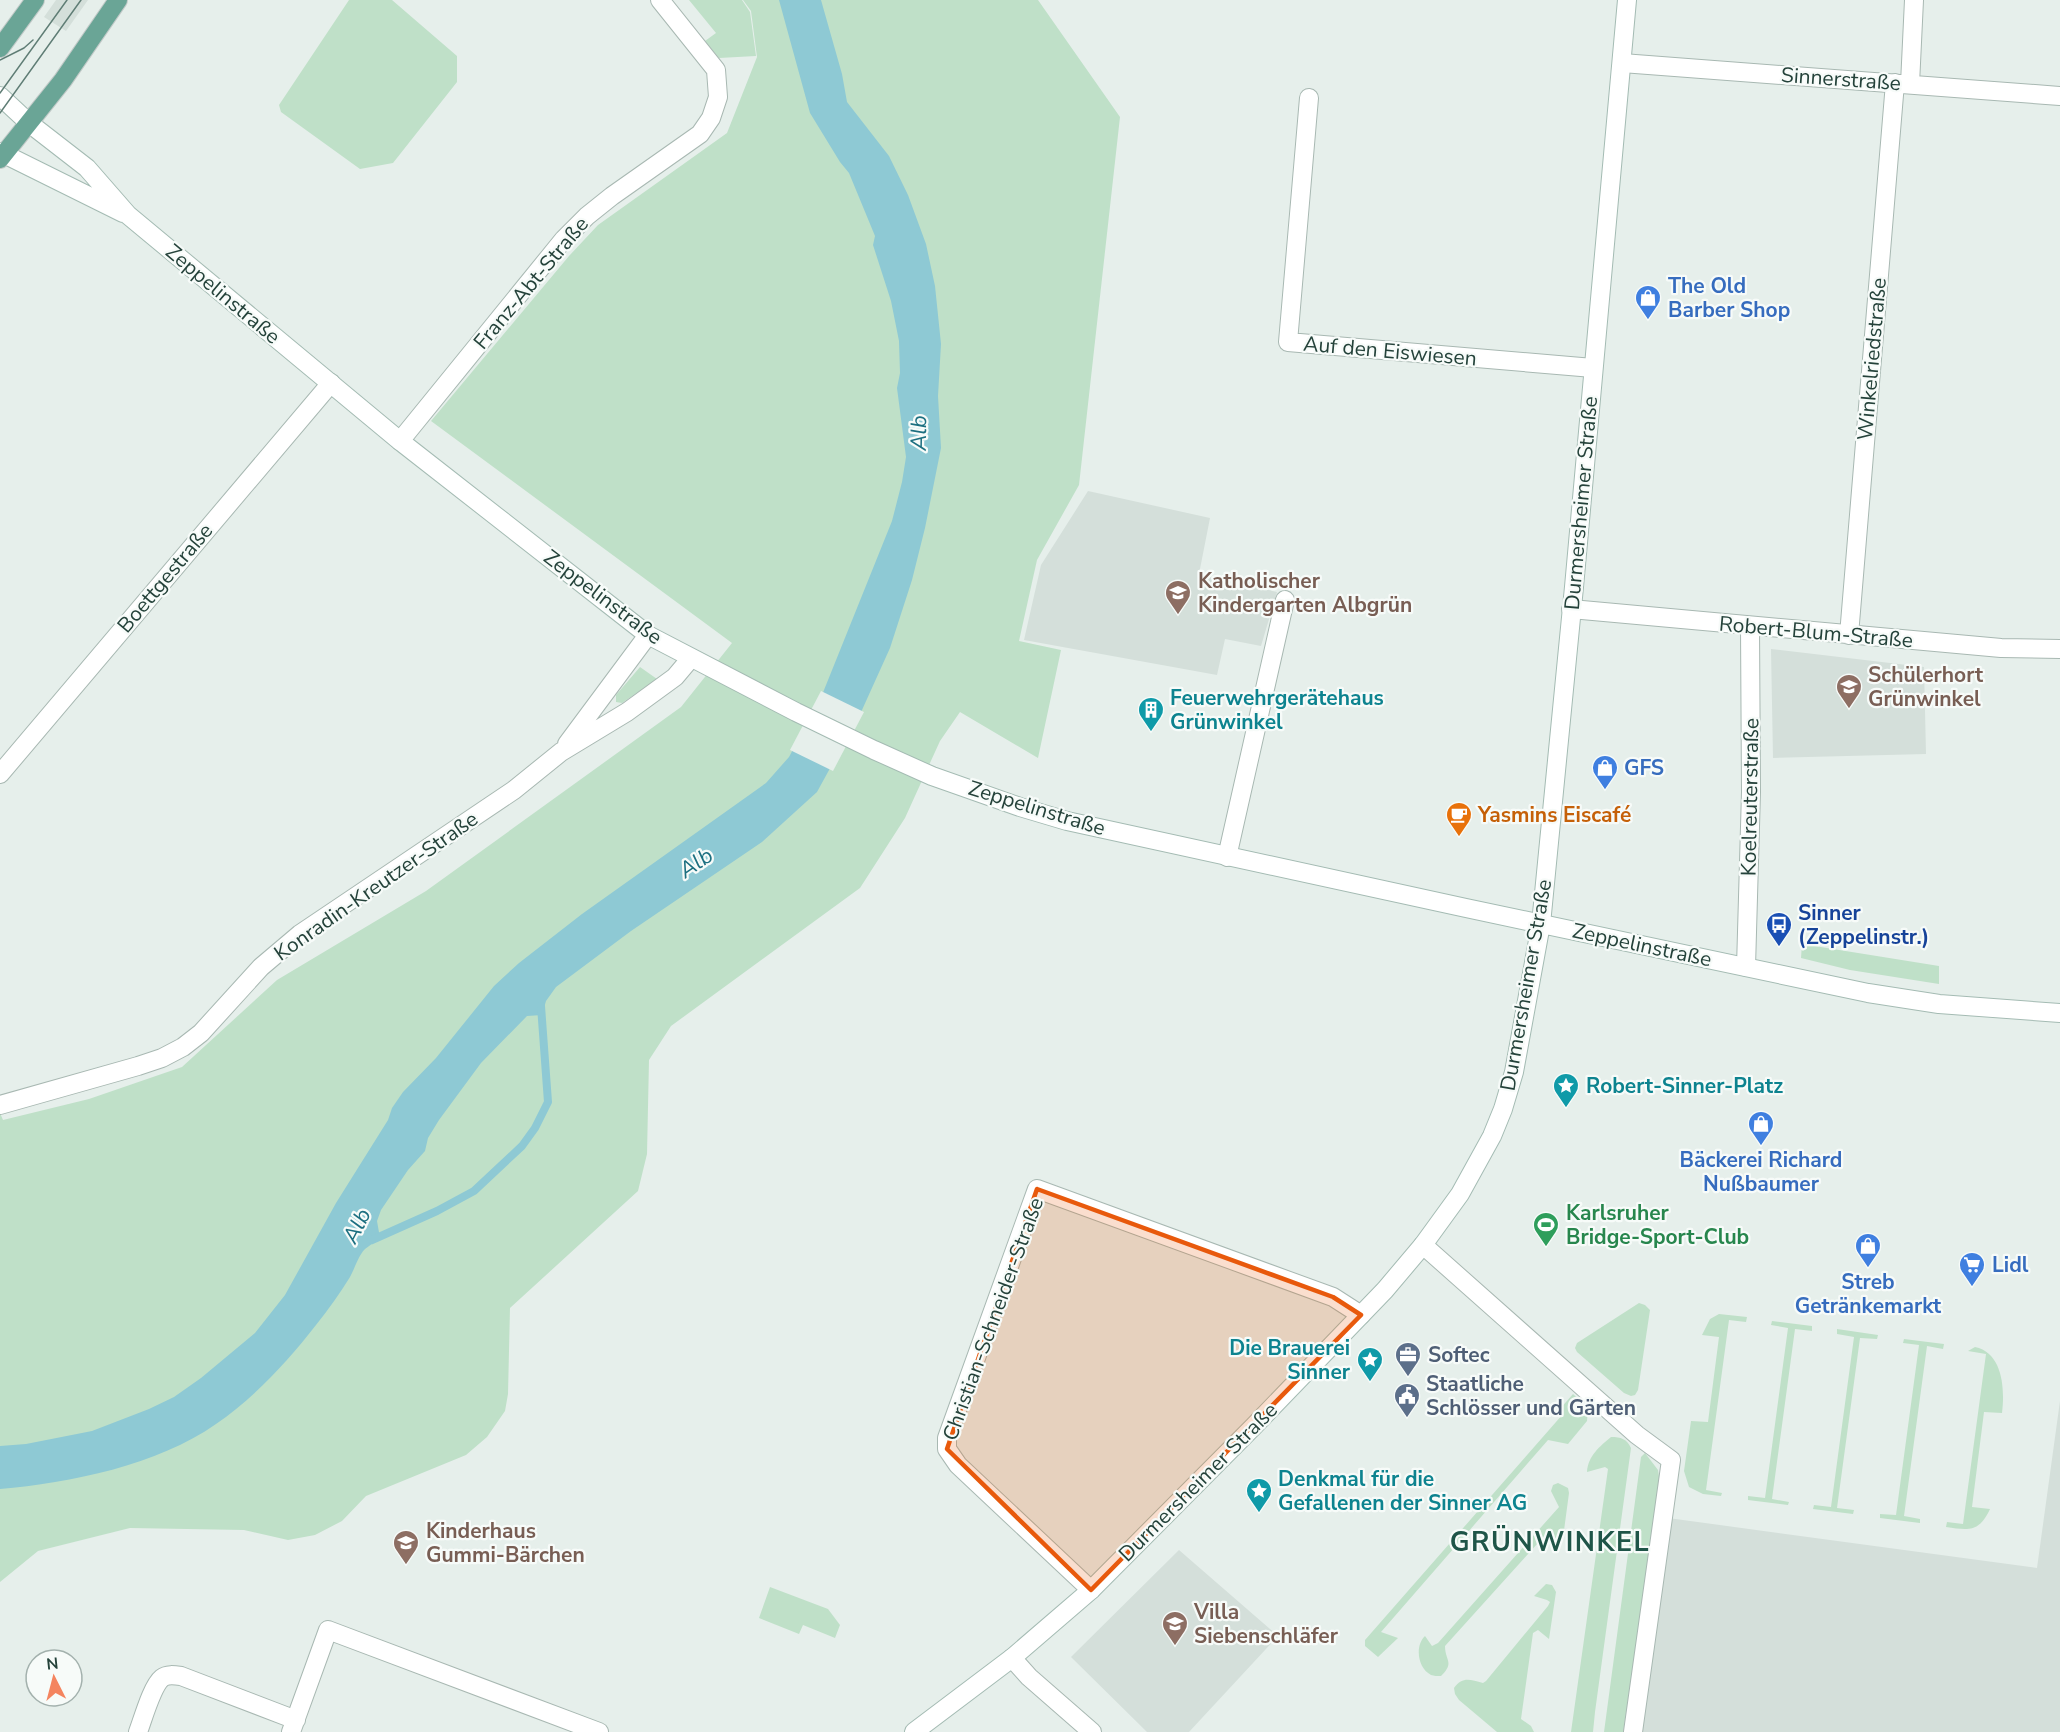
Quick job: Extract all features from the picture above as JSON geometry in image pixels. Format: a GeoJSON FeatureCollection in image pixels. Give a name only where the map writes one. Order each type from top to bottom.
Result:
{"type":"FeatureCollection","features":[{"type":"Feature","properties":{"kind":"main road"},"geometry":{"type":"LineString","coordinates":[[0,48],[35,0]]}},
{"type":"Feature","properties":{"kind":"main road"},"geometry":{"type":"LineString","coordinates":[[1,155],[63,80],[118,0]]}},
{"type":"Feature","properties":{"kind":"street","name":"Franz-Abt-Straße"},"geometry":{"type":"LineString","coordinates":[[400,441],[564,238],[586,216],[612,196],[700,134],[711,118],[717,97],[716,70],[660,0]]}},
{"type":"Feature","properties":{"kind":"street","name":"Durmersheimer Straße"},"geometry":{"type":"LineString","coordinates":[[914,1732],[1012,1658],[1091,1590],[1173,1510],[1361,1315],[1444,1218],[1477,1165],[1503,1109],[1514,1072],[1541,924],[1627,0]]}},
{"type":"Feature","properties":{"kind":"street","name":"Winkelriedstraße"},"geometry":{"type":"LineString","coordinates":[[1849,635],[1902,84],[1914,0]]}},
{"type":"Feature","properties":{"kind":"street","name":"Sinnerstraße"},"geometry":{"type":"LineString","coordinates":[[1622,63],[2060,96]]}},
{"type":"Feature","properties":{"kind":"street","name":"Zeppelinstraße"},"geometry":{"type":"LineString","coordinates":[[0,96],[29,123],[87,168],[128,215],[400,441],[648,635],[796,712],[932,776],[1067,821],[1868,993],[1939,1004],[2060,1013]]}},
{"type":"Feature","properties":{"kind":"street","name":"Auf den Eiswiesen"},"geometry":{"type":"LineString","coordinates":[[1309,98],[1288,342],[1593,368]]}},
{"type":"Feature","properties":{"kind":"street","name":"Zeppelinstraße"},"geometry":{"type":"LineString","coordinates":[[1,155],[128,215]]}},
{"type":"Feature","properties":{"kind":"street","name":"Boettgestraße"},"geometry":{"type":"LineString","coordinates":[[0,774],[331,383]]}},
{"type":"Feature","properties":{"kind":"street"},"geometry":{"type":"LineString","coordinates":[[1227,857],[1285,600]]}},
{"type":"Feature","properties":{"kind":"street","name":"Robert-Blum-Straße"},"geometry":{"type":"LineString","coordinates":[[1572,609],[1750,627],[2001,648],[2060,649]]}},
{"type":"Feature","properties":{"kind":"street","name":"Koelreuterstraße"},"geometry":{"type":"LineString","coordinates":[[1746,967],[1751,792],[1750,627]]}},
{"type":"Feature","properties":{"kind":"street","name":"Konradin-Kreutzer-Straße"},"geometry":{"type":"LineString","coordinates":[[561,752],[648,635]]}},
{"type":"Feature","properties":{"kind":"street","name":"Konradin-Kreutzer-Straße"},"geometry":{"type":"LineString","coordinates":[[0,1105],[138,1066],[162,1058],[183,1047],[201,1033],[261,967],[300,934],[514,790],[561,752],[627,712],[675,677],[691,658]]}},
{"type":"Feature","properties":{"kind":"street","name":"Christian-Schneider-Straße"},"geometry":{"type":"LineString","coordinates":[[1091,1590],[958,1465],[947,1449],[947,1438],[1037,1189],[1333,1298],[1361,1315]]}},
{"type":"Feature","properties":{"kind":"street"},"geometry":{"type":"LineString","coordinates":[[1423,1245],[1637,1435],[1671,1460],[1633,1732]]}},
{"type":"Feature","properties":{"kind":"street"},"geometry":{"type":"LineString","coordinates":[[138,1732],[155,1689],[161,1678],[169,1675],[181,1676],[293,1726],[328,1630],[599,1732]]}},
{"type":"Feature","properties":{"kind":"street"},"geometry":{"type":"LineString","coordinates":[[1012,1658],[1029,1677],[1092,1732]]}},
{"type":"Feature","properties":{"kind":"highlighted area"},"geometry":{"type":"Polygon","coordinates":[[[1037,1189],[1333,1297],[1361,1315],[1091,1590],[947,1449],[1037,1189]]]}},
{"type":"Feature","properties":{"kind":"shaded area"},"geometry":{"type":"Polygon","coordinates":[[[56,0],[88,0],[66,31],[44,17],[56,0]]]}},
{"type":"Feature","properties":{"kind":"shaded area"},"geometry":{"type":"Polygon","coordinates":[[[1088,491],[1210,518],[1199,574],[1277,592],[1261,646],[1225,639],[1217,675],[1024,640],[1041,565],[1088,491]]]}},
{"type":"Feature","properties":{"kind":"shaded area","name":"Schülerhort Grünwinkel"},"geometry":{"type":"Polygon","coordinates":[[[1771,649],[1924,667],[1926,754],[1773,758],[1771,649]]]}},
{"type":"Feature","properties":{"kind":"shaded area"},"geometry":{"type":"Polygon","coordinates":[[[2060,1401],[2060,1732],[1617,1732],[1646,1515],[2037,1568],[2060,1401]]]}},
{"type":"Feature","properties":{"kind":"shaded area","name":"Villa Siebenschläfer"},"geometry":{"type":"Polygon","coordinates":[[[1179,1550],[1278,1636],[1189,1732],[1147,1732],[1071,1657],[1179,1550]]]}},
{"type":"Feature","properties":{"kind":"green space"},"geometry":{"type":"Polygon","coordinates":[[[349,0],[392,0],[457,56],[457,82],[393,163],[360,169],[281,112],[279,105],[349,0]]]}},
{"type":"Feature","properties":{"kind":"green space"},"geometry":{"type":"Polygon","coordinates":[[[689,0],[742,0],[750,12],[756,56],[719,58],[705,41],[716,33],[689,0]]]}},
{"type":"Feature","properties":{"kind":"green space"},"geometry":{"type":"Polygon","coordinates":[[[743,0],[1038,0],[1120,117],[1079,485],[1037,560],[1019,641],[1061,650],[1038,758],[960,712],[940,741],[905,818],[860,888],[671,1026],[649,1060],[647,1154],[638,1191],[510,1308],[508,1394],[505,1411],[487,1437],[466,1455],[366,1496],[342,1521],[315,1535],[288,1540],[244,1530],[130,1528],[38,1551],[0,1582],[0,1113],[3,1120],[89,1099],[182,1067],[277,980],[426,891],[681,707],[732,643],[431,421],[569,256],[598,225],[727,133],[757,57],[751,11],[743,0]]]}},
{"type":"Feature","properties":{"kind":"green space"},"geometry":{"type":"Polygon","coordinates":[[[640,667],[657,679],[622,703],[616,702],[616,695],[640,667]]]}},
{"type":"Feature","properties":{"kind":"green space"},"geometry":{"type":"Polygon","coordinates":[[[1802,944],[1939,966],[1939,984],[1850,970],[1801,958],[1802,944]]]}},
{"type":"Feature","properties":{"kind":"green space"},"geometry":{"type":"Polygon","coordinates":[[[1639,1303],[1650,1310],[1638,1390],[1635,1395],[1631,1396],[1624,1393],[1575,1348],[1577,1343],[1639,1303]]]}},
{"type":"Feature","properties":{"kind":"green space"},"geometry":{"type":"Polygon","coordinates":[[[1719,1314],[1747,1317],[1746,1322],[1729,1320],[1706,1490],[1722,1493],[1721,1496],[1703,1494],[1689,1487],[1684,1471],[1691,1421],[1708,1422],[1719,1337],[1702,1335],[1710,1319],[1719,1314]]]}},
{"type":"Feature","properties":{"kind":"green space"},"geometry":{"type":"Polygon","coordinates":[[[1772,1321],[1812,1326],[1812,1331],[1795,1329],[1772,1499],[1789,1502],[1788,1505],[1748,1500],[1748,1496],[1765,1498],[1788,1328],[1771,1325],[1772,1321]]]}},
{"type":"Feature","properties":{"kind":"green space"},"geometry":{"type":"Polygon","coordinates":[[[1837,1329],[1878,1335],[1877,1339],[1860,1338],[1837,1508],[1854,1510],[1853,1514],[1813,1509],[1814,1505],[1831,1507],[1854,1337],[1837,1334],[1837,1329]]]}},
{"type":"Feature","properties":{"kind":"green space"},"geometry":{"type":"Polygon","coordinates":[[[1904,1339],[1944,1344],[1943,1349],[1927,1346],[1904,1516],[1920,1519],[1920,1523],[1880,1518],[1880,1514],[1896,1515],[1919,1345],[1903,1343],[1904,1339]]]}},
{"type":"Feature","properties":{"kind":"green space"},"geometry":{"type":"Polygon","coordinates":[[[1975,1347],[1991,1356],[1997,1364],[2002,1383],[2003,1404],[2002,1413],[1984,1412],[1972,1507],[1990,1509],[1977,1526],[1961,1529],[1946,1527],[1947,1522],[1963,1524],[1986,1354],[1968,1351],[1975,1347]]]}},
{"type":"Feature","properties":{"kind":"green space"},"geometry":{"type":"Polygon","coordinates":[[[1573,1394],[1588,1408],[1587,1421],[1568,1444],[1548,1440],[1381,1632],[1398,1638],[1378,1657],[1365,1646],[1365,1640],[1563,1414],[1559,1410],[1573,1394]]]}},
{"type":"Feature","properties":{"kind":"green space"},"geometry":{"type":"Polygon","coordinates":[[[1611,1437],[1623,1439],[1631,1448],[1593,1732],[1571,1732],[1608,1469],[1605,1467],[1587,1472],[1592,1456],[1611,1437]]]}},
{"type":"Feature","properties":{"kind":"green space"},"geometry":{"type":"Polygon","coordinates":[[[1645,1453],[1658,1470],[1660,1482],[1623,1732],[1604,1732],[1641,1457],[1645,1453]]]}},
{"type":"Feature","properties":{"kind":"green space"},"geometry":{"type":"Polygon","coordinates":[[[1558,1483],[1568,1488],[1569,1493],[1563,1538],[1559,1544],[1556,1544],[1551,1533],[1546,1534],[1445,1646],[1448,1668],[1441,1676],[1426,1672],[1419,1656],[1422,1640],[1425,1636],[1432,1646],[1438,1643],[1559,1507],[1551,1491],[1553,1485],[1558,1483]]]}},
{"type":"Feature","properties":{"kind":"green space"},"geometry":{"type":"Polygon","coordinates":[[[1546,1584],[1552,1585],[1556,1592],[1549,1639],[1538,1630],[1533,1633],[1521,1719],[1531,1726],[1534,1732],[1497,1732],[1459,1700],[1454,1688],[1464,1680],[1483,1683],[1486,1681],[1548,1606],[1550,1602],[1534,1596],[1546,1584]]]}},
{"type":"Feature","properties":{"kind":"green space"},"geometry":{"type":"Polygon","coordinates":[[[770,1587],[828,1609],[840,1625],[835,1638],[803,1625],[799,1634],[759,1618],[770,1587]]]}},
{"type":"Feature","properties":{"kind":"water","name":"Alb"},"geometry":{"type":"Polygon","coordinates":[[[779,0],[821,0],[842,74],[847,102],[889,156],[908,195],[926,244],[935,286],[941,344],[938,396],[941,448],[912,580],[890,648],[862,710],[817,792],[762,842],[631,931],[556,987],[546,1001],[542,1015],[527,1016],[481,1063],[439,1120],[428,1138],[425,1151],[408,1170],[381,1210],[377,1221],[380,1238],[365,1249],[350,1277],[325,1313],[294,1352],[257,1391],[216,1424],[168,1451],[84,1477],[0,1489],[0,1446],[26,1444],[92,1431],[149,1409],[174,1397],[201,1378],[255,1333],[285,1295],[336,1203],[403,1092],[436,1058],[494,986],[519,963],[582,914],[766,783],[789,757],[822,695],[892,521],[902,482],[906,457],[897,388],[900,373],[899,341],[891,301],[873,245],[875,236],[849,173],[810,113],[779,0]]]}},
{"type":"Feature","properties":{"kind":"pier"},"geometry":{"type":"Polygon","coordinates":[[[821,691],[864,712],[833,771],[790,750],[821,691]]]}},
{"type":"Feature","properties":{"kind":"waterway","name":"Alb"},"geometry":{"type":"LineString","coordinates":[[372,1240],[437,1211],[474,1191],[522,1146],[535,1128],[548,1102],[541,1006]]}},
{"type":"Feature","properties":{"kind":"tram line"},"geometry":{"type":"LineString","coordinates":[[0,93],[67,0]]}},
{"type":"Feature","properties":{"kind":"tram line"},"geometry":{"type":"LineString","coordinates":[[0,113],[81,0]]}},
{"type":"Feature","properties":{"kind":"tram line"},"geometry":{"type":"LineString","coordinates":[[0,60],[24,48],[33,40]]}},
{"type":"Feature","properties":{"kind":"place","name":"The Old Barber Shop"},"geometry":{"type":"Point","coordinates":[1648,321]}},
{"type":"Feature","properties":{"kind":"place","name":"Katholischer Kindergarten Albgrün"},"geometry":{"type":"Point","coordinates":[1178,616]}},
{"type":"Feature","properties":{"kind":"place","name":"Schülerhort Grünwinkel"},"geometry":{"type":"Point","coordinates":[1849,710]}},
{"type":"Feature","properties":{"kind":"place","name":"Feuerwehrgerätehaus Grünwinkel"},"geometry":{"type":"Point","coordinates":[1151,733]}},
{"type":"Feature","properties":{"kind":"place","name":"GFS"},"geometry":{"type":"Point","coordinates":[1605,791]}},
{"type":"Feature","properties":{"kind":"place","name":"Yasmins Eiscafé"},"geometry":{"type":"Point","coordinates":[1459,838]}},
{"type":"Feature","properties":{"kind":"place","name":"Sinner (Zeppelinstr.)"},"geometry":{"type":"Point","coordinates":[1779,948]}},
{"type":"Feature","properties":{"kind":"place","name":"Robert-Sinner-Platz"},"geometry":{"type":"Point","coordinates":[1566,1109]}},
{"type":"Feature","properties":{"kind":"place","name":"Bäckerei Richard Nußbaumer"},"geometry":{"type":"Point","coordinates":[1761,1147]}},
{"type":"Feature","properties":{"kind":"place","name":"Karlsruher Bridge-Sport-Club"},"geometry":{"type":"Point","coordinates":[1546,1248]}},
{"type":"Feature","properties":{"kind":"place","name":"Streb Getränkemarkt"},"geometry":{"type":"Point","coordinates":[1868,1269]}},
{"type":"Feature","properties":{"kind":"place","name":"Lidl"},"geometry":{"type":"Point","coordinates":[1972,1288]}},
{"type":"Feature","properties":{"kind":"place","name":"Softec"},"geometry":{"type":"Point","coordinates":[1408,1378]}},
{"type":"Feature","properties":{"kind":"place","name":"Die Brauerei Sinner"},"geometry":{"type":"Point","coordinates":[1370,1383]}},
{"type":"Feature","properties":{"kind":"place","name":"Staatliche Schlösser und Gärten"},"geometry":{"type":"Point","coordinates":[1407,1419]}},
{"type":"Feature","properties":{"kind":"place","name":"Denkmal für die Gefallenen der Sinner AG"},"geometry":{"type":"Point","coordinates":[1259,1514]}},
{"type":"Feature","properties":{"kind":"place","name":"Kinderhaus Gummi-Bärchen"},"geometry":{"type":"Point","coordinates":[406,1566]}},
{"type":"Feature","properties":{"kind":"place","name":"Villa Siebenschläfer"},"geometry":{"type":"Point","coordinates":[1175,1647]}},
{"type":"Feature","properties":{"kind":"district","name":"GRÜNWINKEL"},"geometry":{"type":"Point","coordinates":[1550,1542]}}]}
